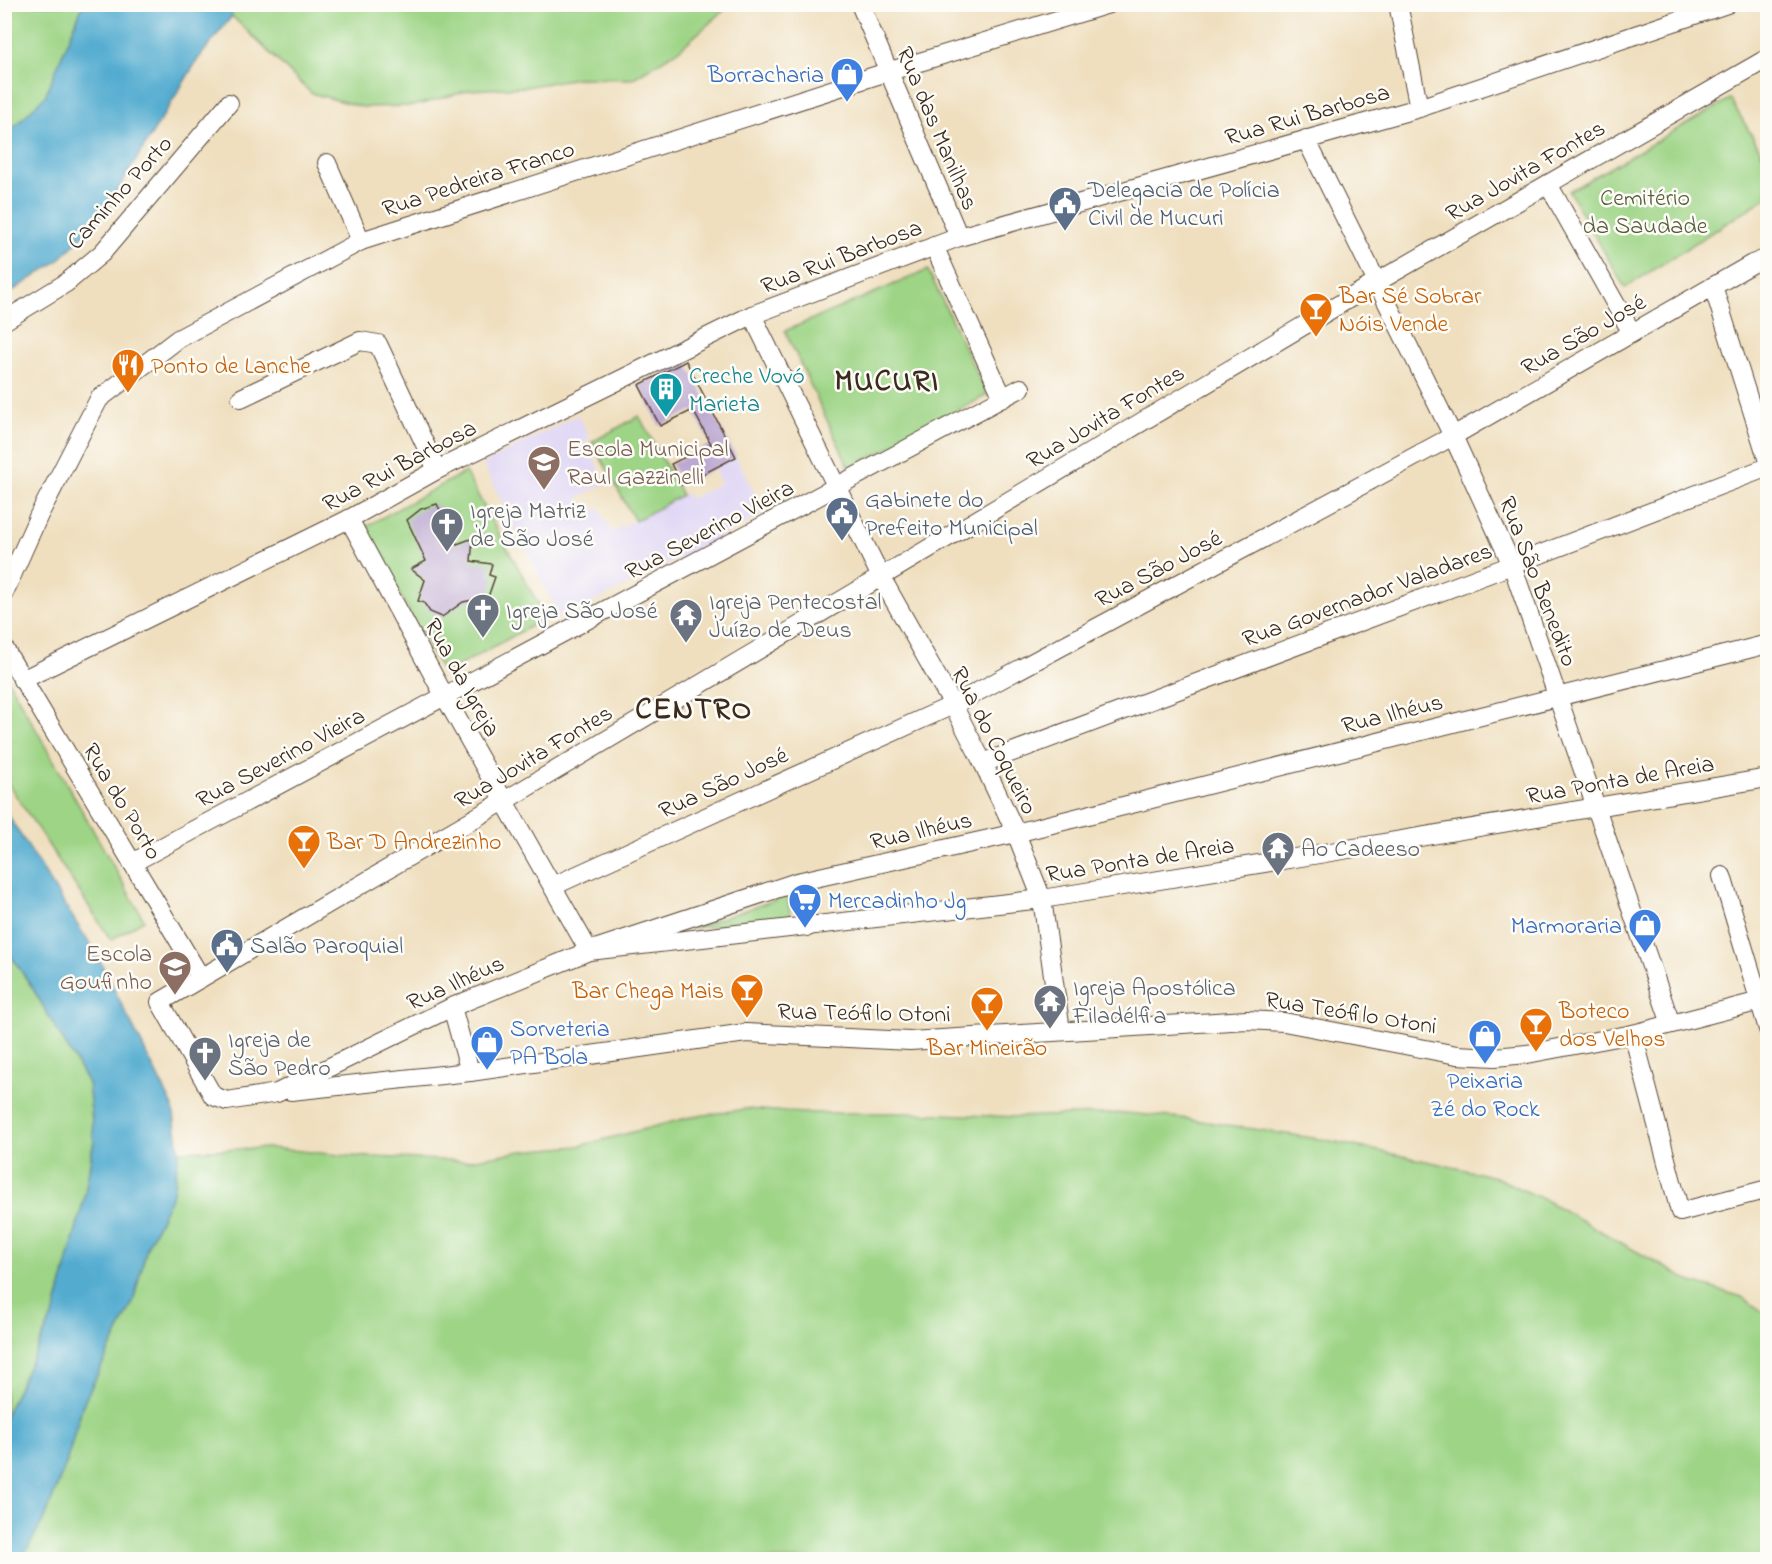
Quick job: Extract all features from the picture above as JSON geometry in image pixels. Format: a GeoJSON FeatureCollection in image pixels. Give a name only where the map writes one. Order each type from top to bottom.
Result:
{"type":"FeatureCollection","features":[{"type":"Feature","properties":{"kind":"street","name":"Rua das Manilhas"},"geometry":{"type":"LineString","coordinates":[[860,4],[959,237]]}},
{"type":"Feature","properties":{"kind":"street","name":"Rua Pedreira Franco"},"geometry":{"type":"LineString","coordinates":[[4,593],[39,515],[99,399],[178,339],[361,241],[887,72],[1108,4]]}},
{"type":"Feature","properties":{"kind":"street"},"geometry":{"type":"LineString","coordinates":[[1398,4],[1419,108]]}},
{"type":"Feature","properties":{"kind":"street","name":"Rua Rui Barbosa"},"geometry":{"type":"LineString","coordinates":[[22,680],[349,519],[437,470],[752,315],[959,237],[1419,108],[1727,4]]}},
{"type":"Feature","properties":{"kind":"street","name":"Rua Jovita Fontes"},"geometry":{"type":"LineString","coordinates":[[160,1002],[504,801],[1377,282],[1767,58]]}},
{"type":"Feature","properties":{"kind":"street","name":"Caminho Porto"},"geometry":{"type":"LineString","coordinates":[[4,321],[66,283],[102,253],[229,104]]}},
{"type":"Feature","properties":{"kind":"street","name":"Rua São Benedito"},"geometry":{"type":"LineString","coordinates":[[1306,139],[1453,436],[1512,565],[1671,1024]]}},
{"type":"Feature","properties":{"kind":"street"},"geometry":{"type":"LineString","coordinates":[[327,163],[361,241]]}},
{"type":"Feature","properties":{"kind":"street"},"geometry":{"type":"LineString","coordinates":[[1548,184],[1632,333]]}},
{"type":"Feature","properties":{"kind":"street"},"geometry":{"type":"LineString","coordinates":[[934,246],[1003,398]]}},
{"type":"Feature","properties":{"kind":"street","name":"Rua São José"},"geometry":{"type":"LineString","coordinates":[[553,886],[953,705],[1453,436],[1713,286],[1767,258]]}},
{"type":"Feature","properties":{"kind":"street"},"geometry":{"type":"LineString","coordinates":[[1713,286],[1767,461]]}},
{"type":"Feature","properties":{"kind":"street","name":"Rua do Coqueiro"},"geometry":{"type":"LineString","coordinates":[[752,315],[881,577],[953,705],[1016,833],[1042,899],[1061,1031]]}},
{"type":"Feature","properties":{"kind":"street"},"geometry":{"type":"LineString","coordinates":[[241,398],[360,341],[378,344],[437,470]]}},
{"type":"Feature","properties":{"kind":"street","name":"Rua Severino Vieira"},"geometry":{"type":"LineString","coordinates":[[132,863],[1021,388]]}},
{"type":"Feature","properties":{"kind":"street","name":"Rua Governador Valadares"},"geometry":{"type":"LineString","coordinates":[[983,763],[1767,467]]}},
{"type":"Feature","properties":{"kind":"street","name":"Rua da Igreja"},"geometry":{"type":"LineString","coordinates":[[349,519],[445,697],[589,951]]}},
{"type":"Feature","properties":{"kind":"street","name":"Rua Ilhéus"},"geometry":{"type":"LineString","coordinates":[[160,1002],[213,1096],[227,1101],[277,1093],[452,1007],[589,951],[797,882],[1016,833],[1767,644]]}},
{"type":"Feature","properties":{"kind":"street","name":"Rua do Porto"},"geometry":{"type":"LineString","coordinates":[[4,648],[201,978]]}},
{"type":"Feature","properties":{"kind":"street","name":"Rua Ponta de Areia"},"geometry":{"type":"LineString","coordinates":[[589,951],[1042,899],[1767,778]]}},
{"type":"Feature","properties":{"kind":"street"},"geometry":{"type":"LineString","coordinates":[[1722,876],[1763,1000],[1767,1029]]}},
{"type":"Feature","properties":{"kind":"street"},"geometry":{"type":"LineString","coordinates":[[797,882],[808,927]]}},
{"type":"Feature","properties":{"kind":"street","name":"Rua Teófilo Otoni"},"geometry":{"type":"LineString","coordinates":[[277,1093],[470,1072],[746,1033],[910,1041],[1246,1020],[1284,1022],[1457,1055],[1495,1057],[1527,1054],[1633,1034],[1763,1000]]}},
{"type":"Feature","properties":{"kind":"street"},"geometry":{"type":"LineString","coordinates":[[452,1007],[470,1072]]}},
{"type":"Feature","properties":{"kind":"street"},"geometry":{"type":"LineString","coordinates":[[1633,1034],[1680,1212],[1767,1189]]}},
{"type":"Feature","properties":{"kind":"shaded area"},"geometry":{"type":"Polygon","coordinates":[[[578,415],[590,438],[585,441],[606,483],[578,498],[586,515],[599,508],[612,532],[682,495],[687,494],[690,499],[721,483],[714,469],[736,457],[765,514],[561,619],[483,464],[578,415]]]}},
{"type":"Feature","properties":{"kind":"green space"},"geometry":{"type":"Polygon","coordinates":[[[5,5],[83,5],[45,97],[5,136],[5,5]]]}},
{"type":"Feature","properties":{"kind":"green space"},"geometry":{"type":"Polygon","coordinates":[[[228,5],[730,5],[679,50],[632,79],[577,78],[525,87],[470,90],[414,106],[362,107],[311,93],[232,16],[228,5]]]}},
{"type":"Feature","properties":{"kind":"green space","name":"Cemitério da Saudade"},"geometry":{"type":"Polygon","coordinates":[[[1730,99],[1767,161],[1767,197],[1625,288],[1569,191],[1730,99]]]}},
{"type":"Feature","properties":{"kind":"green space"},"geometry":{"type":"Polygon","coordinates":[[[928,270],[987,395],[850,469],[785,331],[928,270]]]}},
{"type":"Feature","properties":{"kind":"green space"},"geometry":{"type":"Polygon","coordinates":[[[639,416],[682,495],[635,521],[592,442],[639,416]]]}},
{"type":"Feature","properties":{"kind":"green space"},"geometry":{"type":"Polygon","coordinates":[[[465,472],[546,618],[444,674],[363,528],[465,472]]]}},
{"type":"Feature","properties":{"kind":"green space"},"geometry":{"type":"Polygon","coordinates":[[[4,673],[144,920],[111,940],[5,779],[4,673]]]}},
{"type":"Feature","properties":{"kind":"green space"},"geometry":{"type":"Polygon","coordinates":[[[787,896],[791,919],[692,928],[787,896]]]}},
{"type":"Feature","properties":{"kind":"green space"},"geometry":{"type":"Polygon","coordinates":[[[5,947],[32,987],[88,1083],[94,1140],[84,1199],[55,1311],[5,1416],[5,947]]]}},
{"type":"Feature","properties":{"kind":"green space"},"geometry":{"type":"Polygon","coordinates":[[[746,1109],[803,1113],[911,1113],[1018,1117],[1126,1113],[1181,1118],[1326,1140],[1495,1177],[1545,1200],[1689,1281],[1742,1297],[1767,1315],[1768,1556],[1762,1559],[21,1560],[46,1515],[66,1463],[83,1404],[133,1302],[147,1247],[173,1193],[179,1151],[271,1148],[349,1156],[465,1161],[522,1151],[579,1146],[691,1117],[746,1109]]]}},
{"type":"Feature","properties":{"kind":"water"},"geometry":{"type":"Polygon","coordinates":[[[83,5],[228,5],[232,16],[198,59],[101,217],[58,261],[5,296],[5,136],[45,96],[83,5]]]}},
{"type":"Feature","properties":{"kind":"water"},"geometry":{"type":"Polygon","coordinates":[[[4,809],[98,957],[173,1107],[179,1151],[173,1193],[147,1247],[133,1302],[83,1404],[66,1463],[46,1515],[21,1560],[5,1559],[5,1416],[55,1311],[84,1199],[94,1140],[88,1083],[32,987],[5,947],[4,809]]]}},
{"type":"Feature","properties":{"kind":"building","name":"Creche Vovó Marieta"},"geometry":{"type":"Polygon","coordinates":[[[686,361],[736,457],[682,485],[671,464],[711,444],[693,410],[660,426],[639,385],[686,361]]]}},
{"type":"Feature","properties":{"kind":"building","name":"Igreja Matriz de São José"},"geometry":{"type":"Polygon","coordinates":[[[437,504],[457,544],[473,538],[471,561],[492,564],[489,575],[495,577],[488,597],[463,602],[442,617],[430,612],[424,603],[418,601],[425,580],[411,569],[426,561],[407,520],[421,509],[437,504]]]}},
{"type":"Feature","properties":{"kind":"place","name":"Borracharia"},"geometry":{"type":"Point","coordinates":[847,103]}},
{"type":"Feature","properties":{"kind":"place","name":"Delegacia de Polícia Civil de Mucuri"},"geometry":{"type":"Point","coordinates":[1065,232]}},
{"type":"Feature","properties":{"kind":"place","name":"Bar Sé Sobrar Nóis Vende"},"geometry":{"type":"Point","coordinates":[1316,338]}},
{"type":"Feature","properties":{"kind":"place","name":"Ponto de Lanche"},"geometry":{"type":"Point","coordinates":[128,394]}},
{"type":"Feature","properties":{"kind":"place","name":"Creche Vovó Marieta"},"geometry":{"type":"Point","coordinates":[666,418]}},
{"type":"Feature","properties":{"kind":"place","name":"Escola Municipal Raul Gazzinelli"},"geometry":{"type":"Point","coordinates":[544,491]}},
{"type":"Feature","properties":{"kind":"place","name":"Gabinete do Prefeito Municipal"},"geometry":{"type":"Point","coordinates":[842,542]}},
{"type":"Feature","properties":{"kind":"place","name":"Igreja Matriz de São José"},"geometry":{"type":"Point","coordinates":[447,553]}},
{"type":"Feature","properties":{"kind":"place","name":"Igreja São José"},"geometry":{"type":"Point","coordinates":[483,639]}},
{"type":"Feature","properties":{"kind":"place","name":"Igreja Pentecostal Juízo de Deus"},"geometry":{"type":"Point","coordinates":[686,644]}},
{"type":"Feature","properties":{"kind":"place","name":"Bar D Andrezinho"},"geometry":{"type":"Point","coordinates":[304,870]}},
{"type":"Feature","properties":{"kind":"place","name":"Ao Cadeeso"},"geometry":{"type":"Point","coordinates":[1278,877]}},
{"type":"Feature","properties":{"kind":"place","name":"Mercadinho Jg"},"geometry":{"type":"Point","coordinates":[805,929]}},
{"type":"Feature","properties":{"kind":"place","name":"Marmoraria"},"geometry":{"type":"Point","coordinates":[1645,954]}},
{"type":"Feature","properties":{"kind":"place","name":"Salão Paroquial"},"geometry":{"type":"Point","coordinates":[227,974]}},
{"type":"Feature","properties":{"kind":"place","name":"Escola Goufinho"},"geometry":{"type":"Point","coordinates":[175,996]}},
{"type":"Feature","properties":{"kind":"place","name":"Bar Chega Mais"},"geometry":{"type":"Point","coordinates":[747,1019]}},
{"type":"Feature","properties":{"kind":"place","name":"Igreja Apostólica Filadélfia"},"geometry":{"type":"Point","coordinates":[1050,1030]}},
{"type":"Feature","properties":{"kind":"place","name":"Bar Mineirão"},"geometry":{"type":"Point","coordinates":[987,1032]}},
{"type":"Feature","properties":{"kind":"place","name":"Boteco dos Velhos"},"geometry":{"type":"Point","coordinates":[1536,1053]}},
{"type":"Feature","properties":{"kind":"place","name":"Peixaria Zé do Rock"},"geometry":{"type":"Point","coordinates":[1485,1065]}},
{"type":"Feature","properties":{"kind":"place","name":"Sorveteria PA Bola"},"geometry":{"type":"Point","coordinates":[487,1071]}},
{"type":"Feature","properties":{"kind":"place","name":"Igreja de São Pedro"},"geometry":{"type":"Point","coordinates":[205,1082]}},
{"type":"Feature","properties":{"kind":"district","name":"MUCURI"},"geometry":{"type":"Point","coordinates":[887,380]}},
{"type":"Feature","properties":{"kind":"district","name":"CENTRO"},"geometry":{"type":"Point","coordinates":[694,708]}}]}
